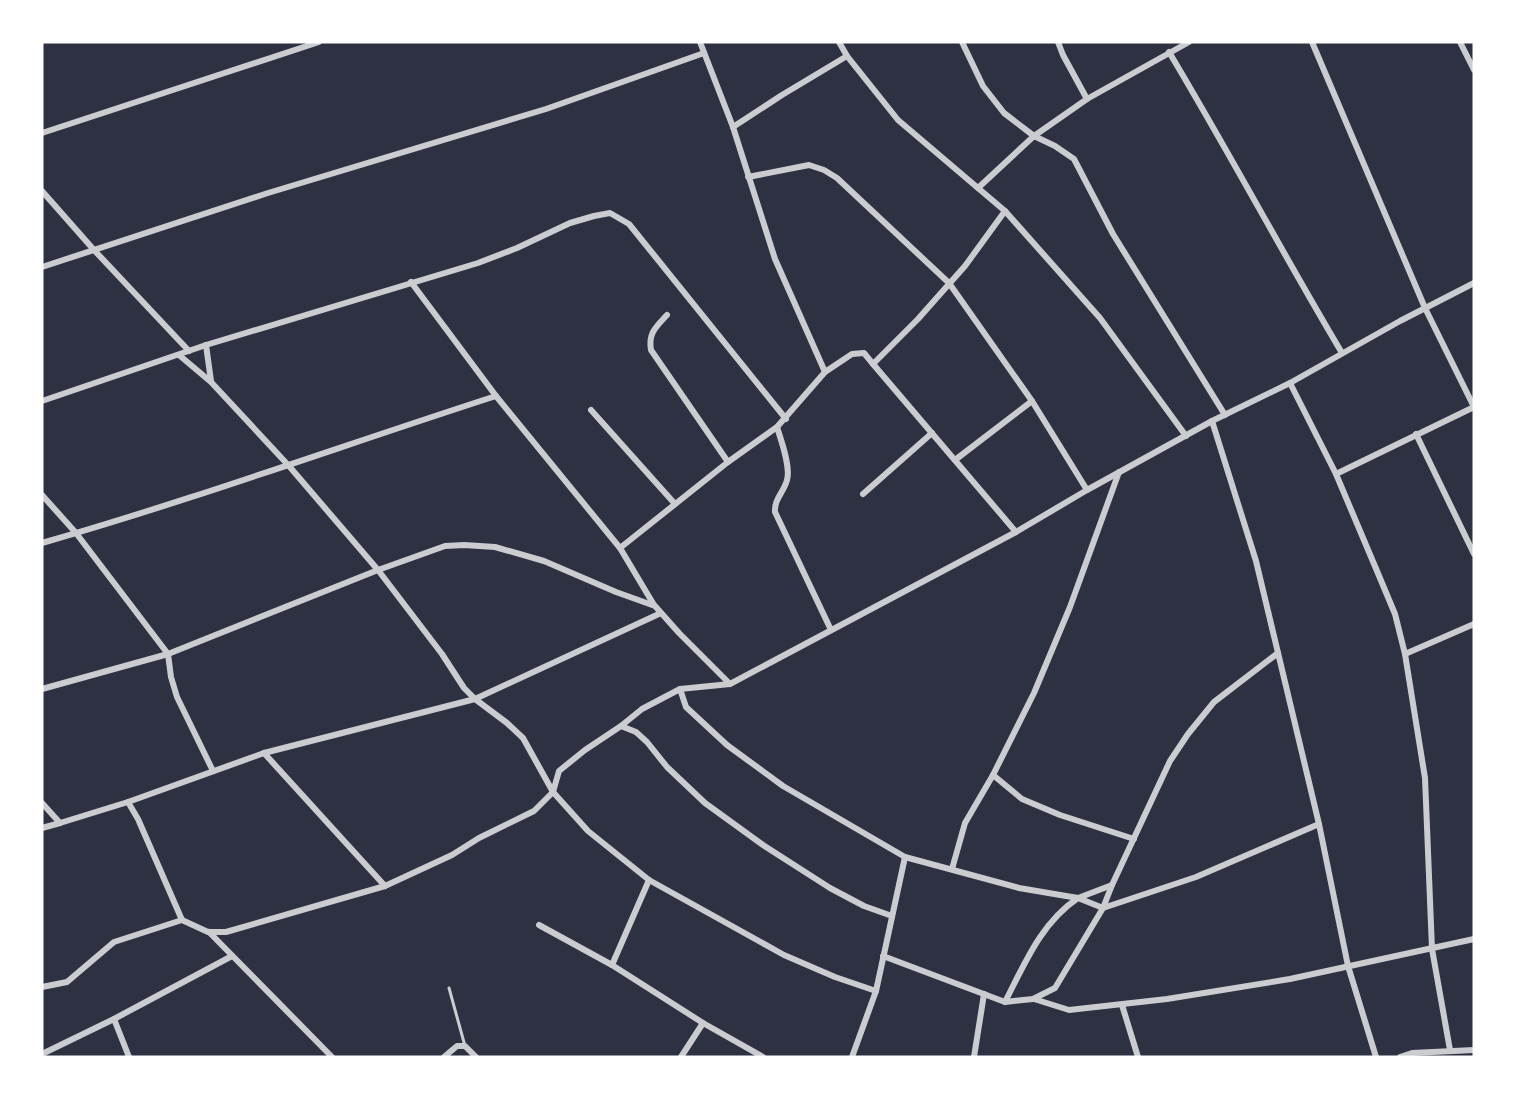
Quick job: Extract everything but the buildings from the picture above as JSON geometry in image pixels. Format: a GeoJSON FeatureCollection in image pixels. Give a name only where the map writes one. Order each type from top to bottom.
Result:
{"type":"FeatureCollection","features":[{"type":"Feature","properties":{"kind":"street"},"geometry":{"type":"LineString","coordinates":[[42,133],[320,42]]}},
{"type":"Feature","properties":{"kind":"street"},"geometry":{"type":"LineString","coordinates":[[700,42],[733,127],[775,259],[825,372]]}},
{"type":"Feature","properties":{"kind":"street"},"geometry":{"type":"LineString","coordinates":[[839,42],[847,56],[898,120],[1005,211],[1100,318],[1186,436]]}},
{"type":"Feature","properties":{"kind":"street"},"geometry":{"type":"LineString","coordinates":[[962,42],[983,86],[1004,113],[1034,136],[1056,146],[1074,159],[1113,234],[1225,415]]}},
{"type":"Feature","properties":{"kind":"street"},"geometry":{"type":"LineString","coordinates":[[1058,42],[1062,56],[1087,99]]}},
{"type":"Feature","properties":{"kind":"street"},"geometry":{"type":"LineString","coordinates":[[978,188],[1034,136],[1087,99],[1189,42]]}},
{"type":"Feature","properties":{"kind":"street"},"geometry":{"type":"LineString","coordinates":[[1312,42],[1425,308],[1474,407],[1336,474]]}},
{"type":"Feature","properties":{"kind":"street"},"geometry":{"type":"LineString","coordinates":[[1460,42],[1474,70]]}},
{"type":"Feature","properties":{"kind":"street"},"geometry":{"type":"LineString","coordinates":[[1169,52],[1342,353]]}},
{"type":"Feature","properties":{"kind":"street"},"geometry":{"type":"LineString","coordinates":[[42,267],[268,193],[546,109],[704,54]]}},
{"type":"Feature","properties":{"kind":"street"},"geometry":{"type":"LineString","coordinates":[[733,127],[847,56]]}},
{"type":"Feature","properties":{"kind":"street"},"geometry":{"type":"LineString","coordinates":[[748,177],[809,165],[837,178],[949,283],[1032,401],[1087,490]]}},
{"type":"Feature","properties":{"kind":"street"},"geometry":{"type":"LineString","coordinates":[[42,191],[189,351]]}},
{"type":"Feature","properties":{"kind":"street"},"geometry":{"type":"LineString","coordinates":[[873,364],[918,320],[965,266],[1005,211]]}},
{"type":"Feature","properties":{"kind":"street"},"geometry":{"type":"LineString","coordinates":[[42,401],[206,345],[444,274],[488,259],[570,223],[610,213],[629,224],[786,419]]}},
{"type":"Feature","properties":{"kind":"street"},"geometry":{"type":"LineString","coordinates":[[411,282],[495,396],[620,548],[655,606],[730,684]]}},
{"type":"Feature","properties":{"kind":"street"},"geometry":{"type":"LineString","coordinates":[[208,932],[226,932],[385,886],[452,855],[479,838],[534,811],[553,792],[559,771],[642,709],[680,690],[730,684],[1016,532],[1212,421],[1290,383],[1474,283]]}},
{"type":"Feature","properties":{"kind":"street"},"geometry":{"type":"LineString","coordinates":[[667,315],[651,333],[649,341],[651,350],[728,462]]}},
{"type":"Feature","properties":{"kind":"street"},"geometry":{"type":"LineString","coordinates":[[206,345],[211,382]]}},
{"type":"Feature","properties":{"kind":"street"},"geometry":{"type":"LineString","coordinates":[[620,548],[728,462],[777,427],[825,372],[857,353],[864,353],[1016,532]]}},
{"type":"Feature","properties":{"kind":"street"},"geometry":{"type":"LineString","coordinates":[[179,355],[211,382],[289,466],[378,570],[475,699],[523,738],[553,792],[588,831],[649,880],[784,956],[876,991]]}},
{"type":"Feature","properties":{"kind":"street"},"geometry":{"type":"LineString","coordinates":[[1290,383],[1336,474],[1395,614],[1405,654],[1425,778],[1432,949],[1450,1050]]}},
{"type":"Feature","properties":{"kind":"street"},"geometry":{"type":"LineString","coordinates":[[42,543],[289,466],[371,436],[495,396]]}},
{"type":"Feature","properties":{"kind":"street"},"geometry":{"type":"LineString","coordinates":[[955,460],[1032,401]]}},
{"type":"Feature","properties":{"kind":"street"},"geometry":{"type":"LineString","coordinates":[[591,410],[675,504]]}},
{"type":"Feature","properties":{"kind":"street"},"geometry":{"type":"LineString","coordinates":[[1212,421],[1256,561],[1319,824],[1348,966],[1376,1057]]}},
{"type":"Feature","properties":{"kind":"street"},"geometry":{"type":"LineString","coordinates":[[777,427],[788,479],[778,498],[775,512],[831,630]]}},
{"type":"Feature","properties":{"kind":"street"},"geometry":{"type":"LineString","coordinates":[[863,494],[932,434]]}},
{"type":"Feature","properties":{"kind":"street"},"geometry":{"type":"LineString","coordinates":[[1416,434],[1474,554]]}},
{"type":"Feature","properties":{"kind":"street"},"geometry":{"type":"LineString","coordinates":[[952,868],[965,823],[993,775],[1034,693],[1070,607],[1119,472]]}},
{"type":"Feature","properties":{"kind":"street"},"geometry":{"type":"LineString","coordinates":[[42,495],[76,533],[168,654],[177,697],[213,771]]}},
{"type":"Feature","properties":{"kind":"street"},"geometry":{"type":"LineString","coordinates":[[42,689],[168,654],[378,570],[445,546],[495,547],[544,561],[655,606]]}},
{"type":"Feature","properties":{"kind":"street"},"geometry":{"type":"LineString","coordinates":[[42,828],[128,802],[264,753],[475,699],[661,613]]}},
{"type":"Feature","properties":{"kind":"street"},"geometry":{"type":"LineString","coordinates":[[1405,654],[1474,624]]}},
{"type":"Feature","properties":{"kind":"street"},"geometry":{"type":"LineString","coordinates":[[884,956],[1005,1002],[1033,999],[1054,988],[1103,908],[1170,761],[1188,734],[1214,702],[1278,652]]}},
{"type":"Feature","properties":{"kind":"street"},"geometry":{"type":"LineString","coordinates":[[680,690],[686,707],[727,745],[783,786],[905,857],[1019,888],[1078,898],[1103,908],[1196,877],[1319,824]]}},
{"type":"Feature","properties":{"kind":"street"},"geometry":{"type":"LineString","coordinates":[[621,726],[636,732],[647,742],[667,767],[705,803],[763,845],[830,888],[864,906],[892,916]]}},
{"type":"Feature","properties":{"kind":"street"},"geometry":{"type":"LineString","coordinates":[[264,753],[385,886]]}},
{"type":"Feature","properties":{"kind":"street"},"geometry":{"type":"LineString","coordinates":[[993,775],[1022,799],[1060,815],[1134,839]]}},
{"type":"Feature","properties":{"kind":"street"},"geometry":{"type":"LineString","coordinates":[[128,802],[138,819],[182,920],[208,932],[332,1057]]}},
{"type":"Feature","properties":{"kind":"street"},"geometry":{"type":"LineString","coordinates":[[42,803],[60,823]]}},
{"type":"Feature","properties":{"kind":"street"},"geometry":{"type":"LineString","coordinates":[[852,1057],[876,991],[905,857]]}},
{"type":"Feature","properties":{"kind":"street"},"geometry":{"type":"LineString","coordinates":[[612,965],[649,880]]}},
{"type":"Feature","properties":{"kind":"street"},"geometry":{"type":"LineString","coordinates":[[1005,1002],[1034,946],[1053,918],[1078,898],[1112,885]]}},
{"type":"Feature","properties":{"kind":"street"},"geometry":{"type":"LineString","coordinates":[[42,987],[67,982],[114,942],[182,920]]}},
{"type":"Feature","properties":{"kind":"street"},"geometry":{"type":"LineString","coordinates":[[539,926],[612,965],[703,1023],[763,1057]]}},
{"type":"Feature","properties":{"kind":"street"},"geometry":{"type":"LineString","coordinates":[[1033,999],[1069,1010],[1122,1005],[1225,990],[1474,939]]}},
{"type":"Feature","properties":{"kind":"street"},"geometry":{"type":"LineString","coordinates":[[42,1054],[114,1019],[232,956]]}},
{"type":"Feature","properties":{"kind":"street"},"geometry":{"type":"LineString","coordinates":[[974,1057],[984,994]]}},
{"type":"Feature","properties":{"kind":"street"},"geometry":{"type":"LineString","coordinates":[[1122,1005],[1138,1057]]}},
{"type":"Feature","properties":{"kind":"street"},"geometry":{"type":"LineString","coordinates":[[114,1019],[129,1057]]}},
{"type":"Feature","properties":{"kind":"street"},"geometry":{"type":"LineString","coordinates":[[681,1057],[703,1023]]}},
{"type":"Feature","properties":{"kind":"street"},"geometry":{"type":"LineString","coordinates":[[444,1057],[457,1046],[465,1046],[476,1057]]}},
{"type":"Feature","properties":{"kind":"street"},"geometry":{"type":"LineString","coordinates":[[1400,1057],[1412,1053],[1474,1050]]}},
{"type":"Feature","properties":{"kind":"lane"},"geometry":{"type":"LineString","coordinates":[[449,988],[465,1046]]}}]}
